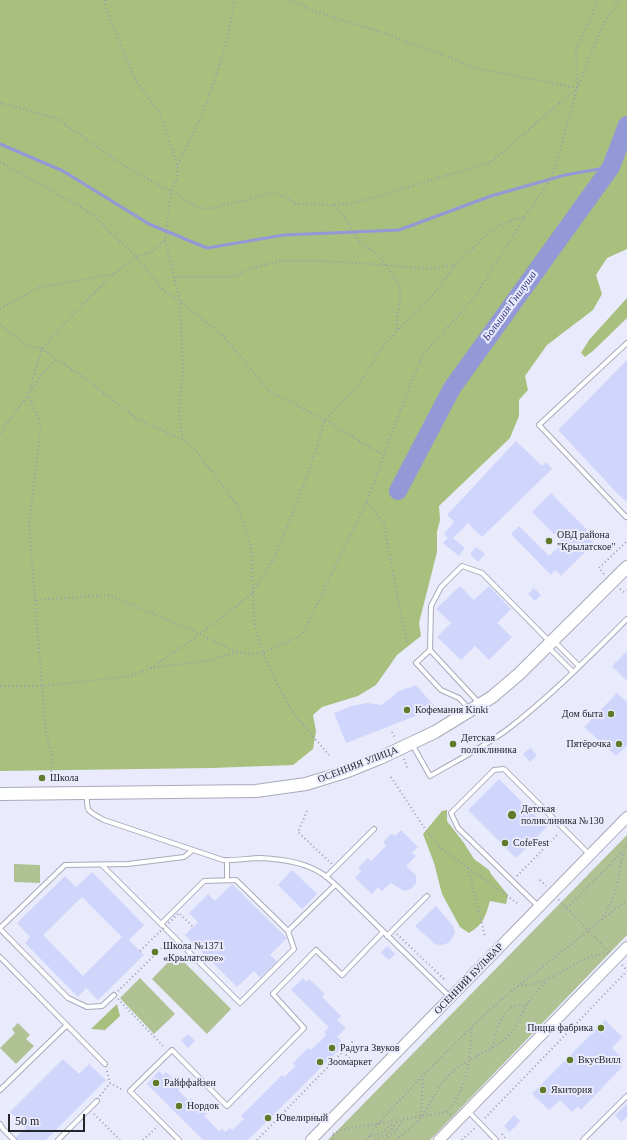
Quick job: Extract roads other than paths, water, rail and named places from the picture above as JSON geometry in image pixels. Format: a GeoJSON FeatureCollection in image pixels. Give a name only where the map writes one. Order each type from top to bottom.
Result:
{"type":"FeatureCollection","features":[{"type":"Feature","properties":{"kind":"main road","name":"ОСЕННЯЯ УЛИЦА"},"geometry":{"type":"LineString","coordinates":[[0,794],[256,791],[291,787],[322,780],[348,771],[412,743],[444,727],[476,708],[507,685],[627,568]]}},
{"type":"Feature","properties":{"kind":"street","name":"ОСЕННИЙ БУЛЬВАР"},"geometry":{"type":"LineString","coordinates":[[311,1140],[627,817]]}},
{"type":"Feature","properties":{"kind":"street"},"geometry":{"type":"LineString","coordinates":[[439,1140],[626,951]]}},
{"type":"Feature","properties":{"kind":"lane"},"geometry":{"type":"LineString","coordinates":[[627,343],[539,425],[626,517],[627,516]]}},
{"type":"Feature","properties":{"kind":"lane"},"geometry":{"type":"LineString","coordinates":[[476,708],[430,650],[431,606],[441,586],[462,566],[482,573],[550,643],[573,672]]}},
{"type":"Feature","properties":{"kind":"lane"},"geometry":{"type":"LineString","coordinates":[[412,743],[430,776],[476,750],[508,729],[555,689],[627,619]]}},
{"type":"Feature","properties":{"kind":"lane"},"geometry":{"type":"LineString","coordinates":[[550,643],[579,666]]}},
{"type":"Feature","properties":{"kind":"lane"},"geometry":{"type":"LineString","coordinates":[[430,650],[416,663],[441,690],[476,708]]}},
{"type":"Feature","properties":{"kind":"lane"},"geometry":{"type":"LineString","coordinates":[[539,907],[458,828],[451,812],[494,770],[504,769],[590,855]]}},
{"type":"Feature","properties":{"kind":"lane"},"geometry":{"type":"LineString","coordinates":[[87,793],[87,806],[89,812],[104,820],[227,860],[260,858],[279,859],[298,863],[322,873],[335,884],[450,998]]}},
{"type":"Feature","properties":{"kind":"lane"},"geometry":{"type":"LineString","coordinates":[[326,877],[374,829]]}},
{"type":"Feature","properties":{"kind":"lane"},"geometry":{"type":"LineString","coordinates":[[114,995],[102,1006],[87,1007],[68,998],[0,928],[64,865],[128,864],[184,857],[194,850]]}},
{"type":"Feature","properties":{"kind":"lane"},"geometry":{"type":"LineString","coordinates":[[227,860],[227,880]]}},
{"type":"Feature","properties":{"kind":"lane"},"geometry":{"type":"LineString","coordinates":[[102,865],[161,924],[240,1003],[294,949],[288,931],[236,880],[204,881],[161,924]]}},
{"type":"Feature","properties":{"kind":"lane"},"geometry":{"type":"LineString","coordinates":[[288,931],[335,884]]}},
{"type":"Feature","properties":{"kind":"lane"},"geometry":{"type":"LineString","coordinates":[[387,936],[427,896]]}},
{"type":"Feature","properties":{"kind":"lane"},"geometry":{"type":"LineString","coordinates":[[179,1140],[130,1091],[172,1050],[227,1106],[304,1028],[273,994],[316,950],[342,975],[384,932]]}},
{"type":"Feature","properties":{"kind":"lane"},"geometry":{"type":"LineString","coordinates":[[0,957],[105,1064]]}},
{"type":"Feature","properties":{"kind":"lane"},"geometry":{"type":"LineString","coordinates":[[0,1090],[68,1025]]}},
{"type":"Feature","properties":{"kind":"lane"},"geometry":{"type":"LineString","coordinates":[[583,1140],[627,1096]]}},
{"type":"Feature","properties":{"kind":"lane"},"geometry":{"type":"LineString","coordinates":[[58,1140],[97,1101]]}},
{"type":"Feature","properties":{"kind":"lane"},"geometry":{"type":"LineString","coordinates":[[467,1111],[496,1140]]}},
{"type":"Feature","properties":{"kind":"lane"},"geometry":{"type":"LineString","coordinates":[[0,1124],[14,1140]]}},
{"type":"Feature","properties":{"kind":"waterway","name":"Большая Гнилуша"},"geometry":{"type":"LineString","coordinates":[[398,491],[452,388],[611,167],[627,125]]}},
{"type":"Feature","properties":{"kind":"waterway"},"geometry":{"type":"LineString","coordinates":[[0,144],[63,171],[149,224],[207,248],[284,235],[399,230],[491,196],[565,175],[611,167]]}},
{"type":"Feature","properties":{"kind":"place","name":"ОВД района \"Крылатское\""},"geometry":{"type":"Point","coordinates":[549,541]}},
{"type":"Feature","properties":{"kind":"place","name":"Кофемания Kinki"},"geometry":{"type":"Point","coordinates":[407,710]}},
{"type":"Feature","properties":{"kind":"place","name":"Дом быта"},"geometry":{"type":"Point","coordinates":[611,714]}},
{"type":"Feature","properties":{"kind":"place","name":"Детская поликлиника"},"geometry":{"type":"Point","coordinates":[453,744]}},
{"type":"Feature","properties":{"kind":"place","name":"Пятёрочка"},"geometry":{"type":"Point","coordinates":[619,744]}},
{"type":"Feature","properties":{"kind":"place","name":"Школа"},"geometry":{"type":"Point","coordinates":[42,778]}},
{"type":"Feature","properties":{"kind":"place","name":"Детская поликлиника №130"},"geometry":{"type":"Point","coordinates":[512,815]}},
{"type":"Feature","properties":{"kind":"place","name":"CofeFest"},"geometry":{"type":"Point","coordinates":[505,843]}},
{"type":"Feature","properties":{"kind":"place","name":"Школа №1371 «Крылатское»"},"geometry":{"type":"Point","coordinates":[155,952]}},
{"type":"Feature","properties":{"kind":"place","name":"Пицца фабрика"},"geometry":{"type":"Point","coordinates":[601,1028]}},
{"type":"Feature","properties":{"kind":"place","name":"Радуга Звуков"},"geometry":{"type":"Point","coordinates":[332,1048]}},
{"type":"Feature","properties":{"kind":"place","name":"ВкусВилл"},"geometry":{"type":"Point","coordinates":[570,1060]}},
{"type":"Feature","properties":{"kind":"place","name":"Зоомаркет"},"geometry":{"type":"Point","coordinates":[320,1062]}},
{"type":"Feature","properties":{"kind":"place","name":"Райффайзен"},"geometry":{"type":"Point","coordinates":[156,1083]}},
{"type":"Feature","properties":{"kind":"place","name":"Якитория"},"geometry":{"type":"Point","coordinates":[543,1090]}},
{"type":"Feature","properties":{"kind":"place","name":"Нордок"},"geometry":{"type":"Point","coordinates":[179,1106]}},
{"type":"Feature","properties":{"kind":"place","name":"Ювелирный"},"geometry":{"type":"Point","coordinates":[268,1118]}}]}
